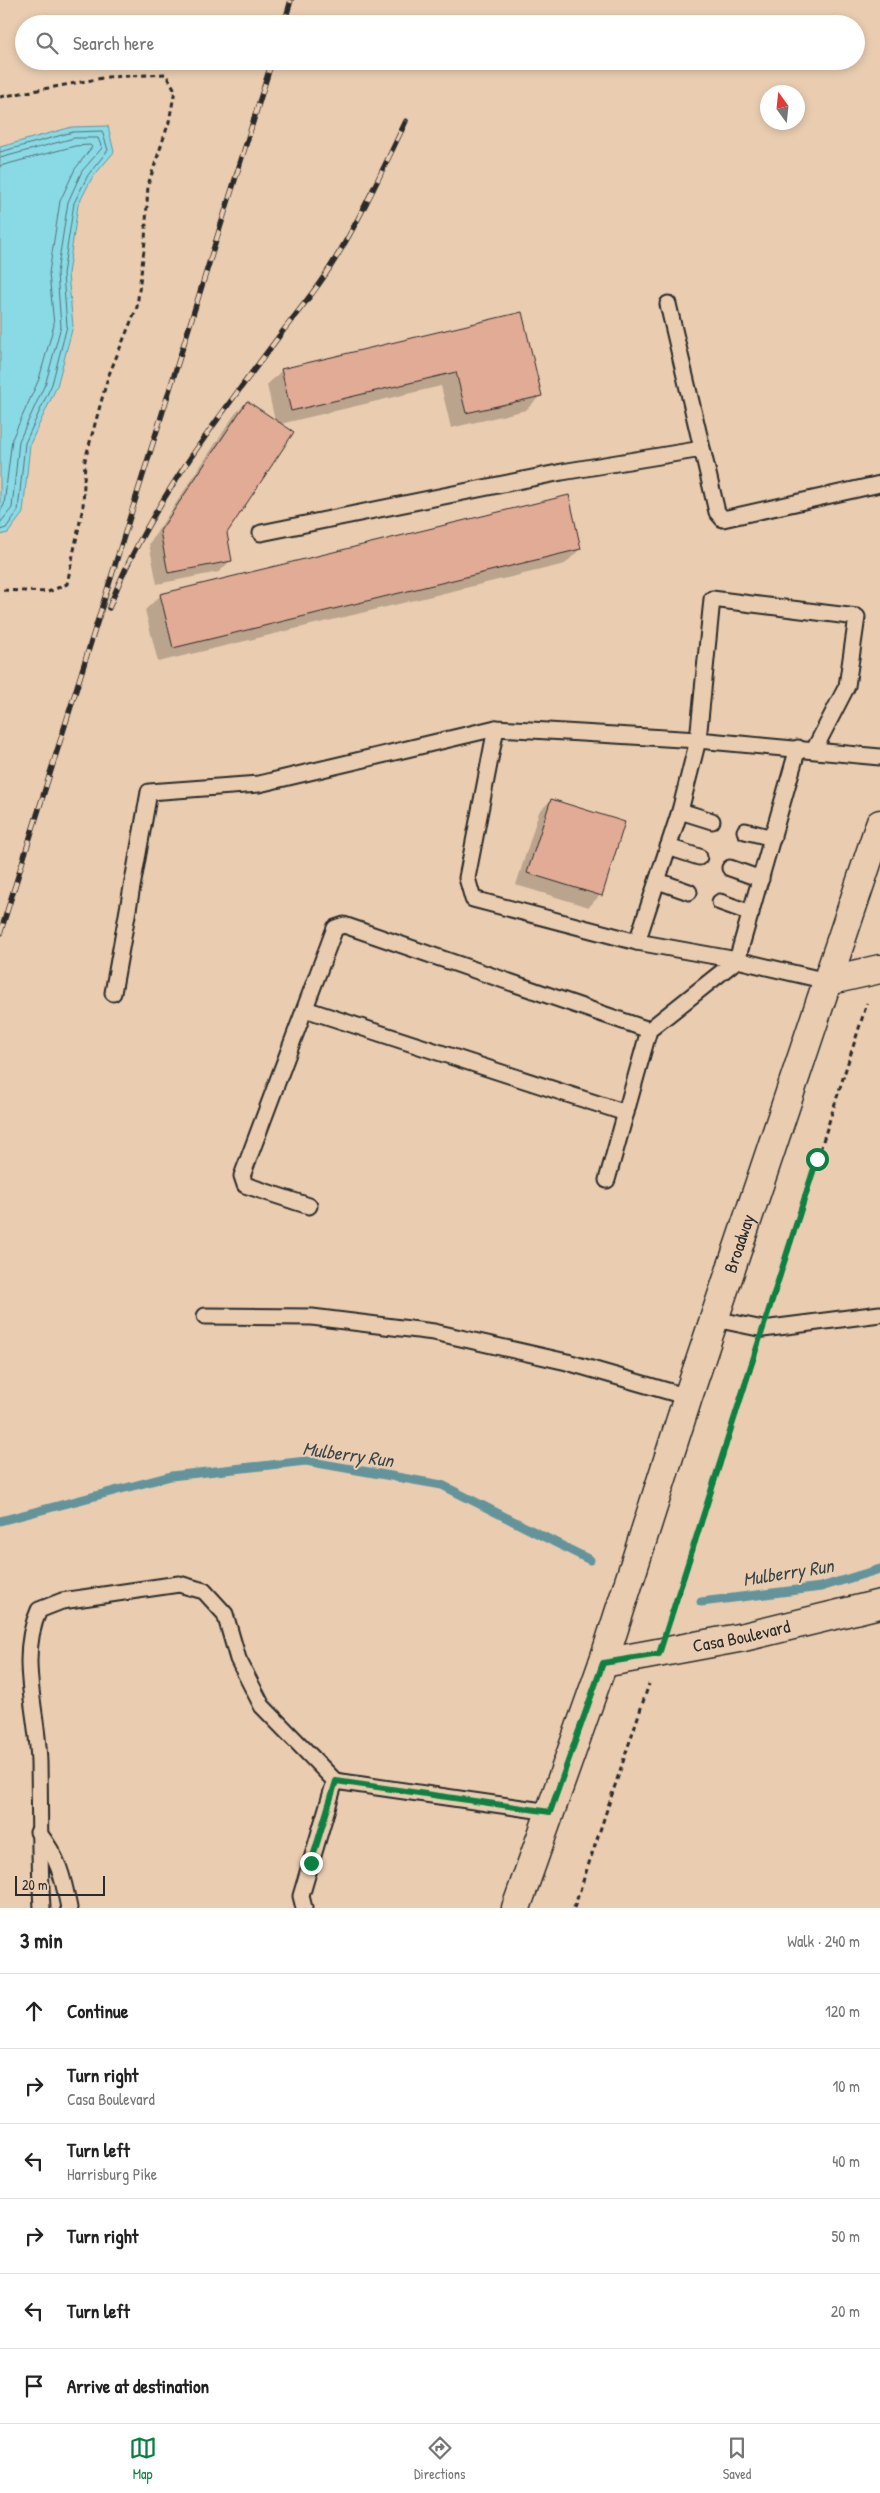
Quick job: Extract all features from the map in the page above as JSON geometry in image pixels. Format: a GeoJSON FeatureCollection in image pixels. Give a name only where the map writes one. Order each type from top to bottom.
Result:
{"type":"FeatureCollection","features":[{"type":"Feature","properties":{"kind":"main road","name":"Broadway"},"geometry":{"type":"LineString","coordinates":[[516,1908],[603,1663],[688,1397],[880,824]]}},
{"type":"Feature","properties":{"kind":"main road"},"geometry":{"type":"LineString","coordinates":[[827,981],[879,969]]}},
{"type":"Feature","properties":{"kind":"main road","name":"Casa Boulevard"},"geometry":{"type":"LineString","coordinates":[[603,1663],[744,1637],[880,1604]]}},
{"type":"Feature","properties":{"kind":"lane"},"geometry":{"type":"LineString","coordinates":[[668,304],[717,512],[723,520],[880,484]]}},
{"type":"Feature","properties":{"kind":"lane"},"geometry":{"type":"LineString","coordinates":[[261,533],[562,472],[702,449]]}},
{"type":"Feature","properties":{"kind":"lane"},"geometry":{"type":"LineString","coordinates":[[637,942],[680,812],[698,740],[712,599],[857,617],[847,686],[814,750]]}},
{"type":"Feature","properties":{"kind":"lane"},"geometry":{"type":"LineString","coordinates":[[496,728],[467,878],[473,899],[637,942],[737,960],[827,981]]}},
{"type":"Feature","properties":{"kind":"lane"},"geometry":{"type":"LineString","coordinates":[[113,993],[149,792],[258,784],[496,728],[698,740],[880,757]]}},
{"type":"Feature","properties":{"kind":"lane"},"geometry":{"type":"LineString","coordinates":[[607,1180],[649,1030],[737,960],[798,748]]}},
{"type":"Feature","properties":{"kind":"lane"},"geometry":{"type":"LineString","coordinates":[[680,812],[712,821]]}},
{"type":"Feature","properties":{"kind":"lane"},"geometry":{"type":"LineString","coordinates":[[745,831],[772,838]]}},
{"type":"Feature","properties":{"kind":"lane"},"geometry":{"type":"LineString","coordinates":[[668,847],[699,857]]}},
{"type":"Feature","properties":{"kind":"lane"},"geometry":{"type":"LineString","coordinates":[[730,868],[761,878]]}},
{"type":"Feature","properties":{"kind":"lane"},"geometry":{"type":"LineString","coordinates":[[658,881],[689,892]]}},
{"type":"Feature","properties":{"kind":"lane"},"geometry":{"type":"LineString","coordinates":[[720,902],[751,913]]}},
{"type":"Feature","properties":{"kind":"lane"},"geometry":{"type":"LineString","coordinates":[[309,1206],[244,1185],[242,1181],[335,928],[344,925],[649,1030]]}},
{"type":"Feature","properties":{"kind":"lane"},"geometry":{"type":"LineString","coordinates":[[305,1009],[626,1114]]}},
{"type":"Feature","properties":{"kind":"lane"},"geometry":{"type":"LineString","coordinates":[[715,1319],[763,1329],[880,1314]]}},
{"type":"Feature","properties":{"kind":"lane"},"geometry":{"type":"LineString","coordinates":[[205,1316],[312,1317],[434,1332],[567,1362],[688,1397]]}},
{"type":"Feature","properties":{"kind":"lane"},"geometry":{"type":"LineString","coordinates":[[42,1908],[38,1832],[39,1762],[28,1650],[32,1627],[40,1610],[62,1601],[179,1584],[204,1591],[225,1614],[238,1659],[262,1706],[336,1781],[550,1812]]}},
{"type":"Feature","properties":{"kind":"lane"},"geometry":{"type":"LineString","coordinates":[[304,1908],[301,1896],[336,1781]]}},
{"type":"Feature","properties":{"kind":"lane"},"geometry":{"type":"LineString","coordinates":[[38,1832],[53,1850],[63,1877],[69,1908]]}},
{"type":"Feature","properties":{"kind":"path"},"geometry":{"type":"LineString","coordinates":[[0,97],[108,77],[166,74],[175,90],[169,122],[148,185],[145,241],[137,308],[108,377],[85,460],[83,507],[67,584],[48,592],[0,590]]}},
{"type":"Feature","properties":{"kind":"path"},"geometry":{"type":"LineString","coordinates":[[574,1908],[659,1654],[879,969]]}},
{"type":"Feature","properties":{"kind":"water"},"geometry":{"type":"Polygon","coordinates":[[[108,126],[114,152],[92,178],[78,205],[68,274],[73,326],[57,386],[30,444],[23,513],[8,533],[0,535],[0,147],[72,127],[108,126]]]}},
{"type":"Feature","properties":{"kind":"building"},"geometry":{"type":"Polygon","coordinates":[[[522,312],[542,396],[466,413],[456,372],[291,411],[281,369],[522,312]]]}},
{"type":"Feature","properties":{"kind":"building"},"geometry":{"type":"Polygon","coordinates":[[[247,401],[294,432],[227,533],[232,561],[168,573],[160,531],[247,401]]]}},
{"type":"Feature","properties":{"kind":"building"},"geometry":{"type":"Polygon","coordinates":[[[569,495],[581,549],[173,648],[160,594],[569,495]]]}},
{"type":"Feature","properties":{"kind":"building"},"geometry":{"type":"Polygon","coordinates":[[[551,799],[625,822],[602,896],[527,873],[551,799]]]}},
{"type":"Feature","properties":{"kind":"waterway","name":"Mulberry Run"},"geometry":{"type":"LineString","coordinates":[[0,1521],[171,1476],[306,1461],[442,1485],[590,1560]]}},
{"type":"Feature","properties":{"kind":"waterway","name":"Mulberry Run"},"geometry":{"type":"LineString","coordinates":[[701,1602],[821,1587],[880,1569]]}},
{"type":"Feature","properties":{"kind":"railway"},"geometry":{"type":"LineString","coordinates":[[287,15],[291,0]]}},
{"type":"Feature","properties":{"kind":"railway"},"geometry":{"type":"LineString","coordinates":[[0,934],[269,70]]}},
{"type":"Feature","properties":{"kind":"railway"},"geometry":{"type":"LineString","coordinates":[[109,608],[142,536],[162,501],[206,435],[317,287],[340,251],[370,196],[406,121]]}},
{"type":"Feature","properties":{"kind":"route"},"geometry":{"type":"LineString","coordinates":[[311,1863],[336,1781],[550,1812],[603,1663],[618,1659],[659,1654],[817,1159]]}}]}
